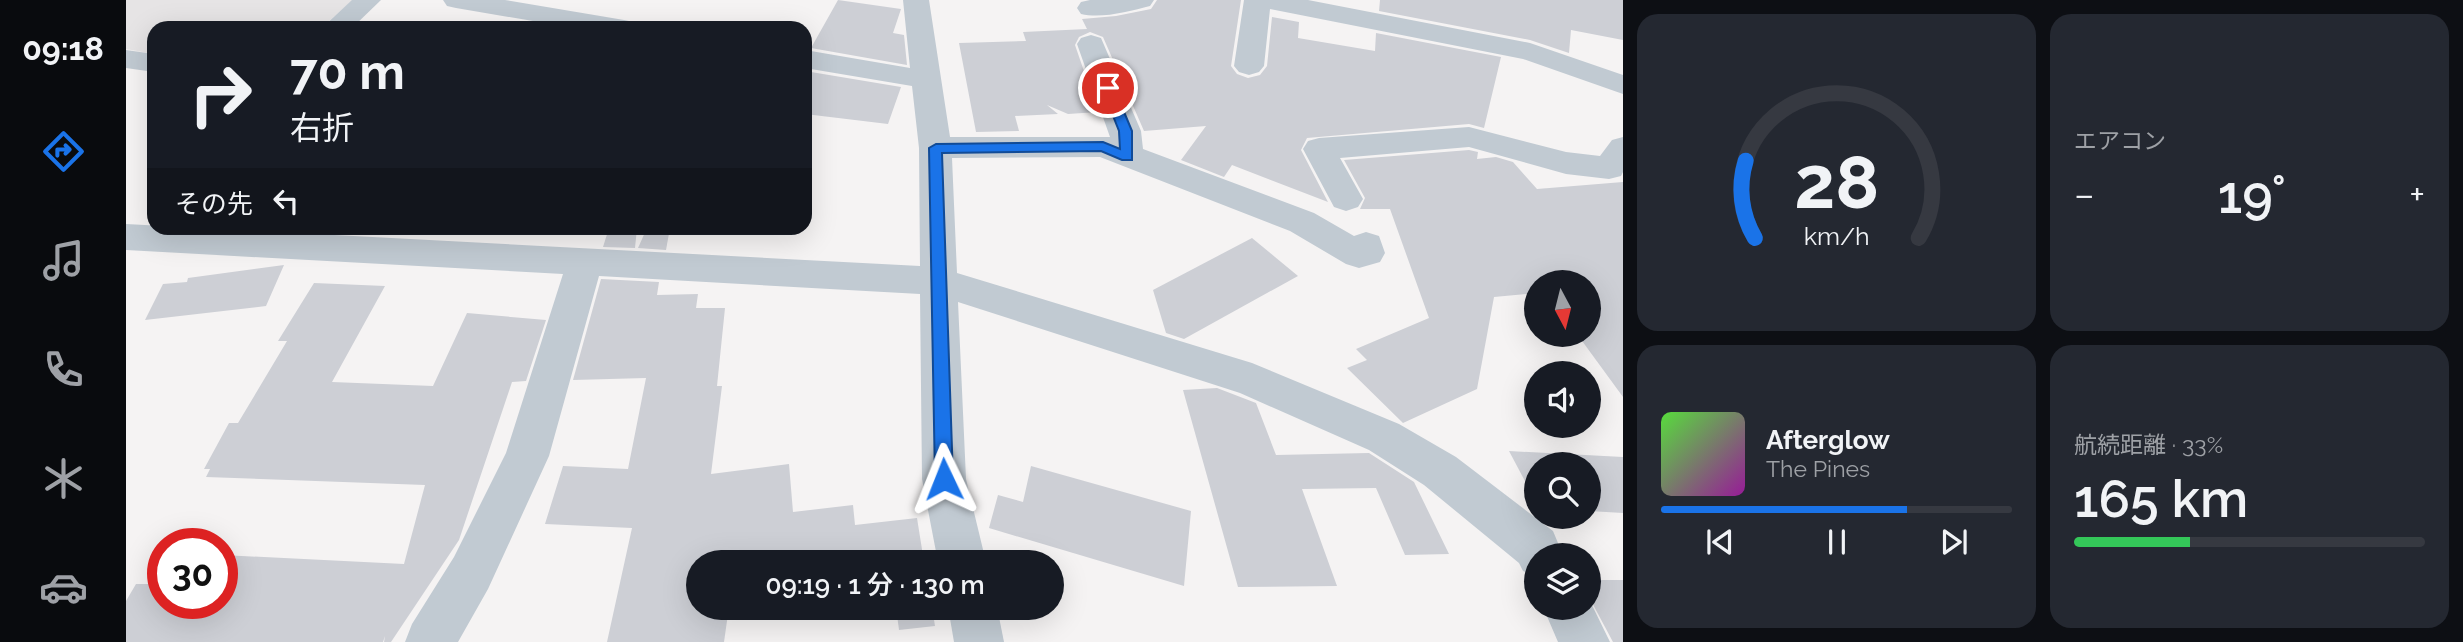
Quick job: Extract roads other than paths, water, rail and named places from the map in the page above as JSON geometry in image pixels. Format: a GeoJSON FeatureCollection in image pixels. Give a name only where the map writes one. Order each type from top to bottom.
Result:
{"type":"FeatureCollection","features":[{"type":"Feature","properties":{"kind":"street"},"geometry":{"type":"LineString","coordinates":[[344,21],[368,0]]}},
{"type":"Feature","properties":{"kind":"street"},"geometry":{"type":"LineString","coordinates":[[456,0],[583,21]]}},
{"type":"Feature","properties":{"kind":"street"},"geometry":{"type":"LineString","coordinates":[[916,0],[936,148],[944,479],[959,550]]}},
{"type":"Feature","properties":{"kind":"street"},"geometry":{"type":"LineString","coordinates":[[1091,8],[1141,0]]}},
{"type":"Feature","properties":{"kind":"street"},"geometry":{"type":"LineString","coordinates":[[1250,66],[1257,0]]}},
{"type":"Feature","properties":{"kind":"street"},"geometry":{"type":"LineString","coordinates":[[1267,0],[1361,9],[1530,51],[1623,85]]}},
{"type":"Feature","properties":{"kind":"street"},"geometry":{"type":"LineString","coordinates":[[486,21],[500,7]]}},
{"type":"Feature","properties":{"kind":"street"},"geometry":{"type":"LineString","coordinates":[[1487,42],[1492,14]]}},
{"type":"Feature","properties":{"kind":"street"},"geometry":{"type":"LineString","coordinates":[[1091,44],[1125,131],[1127,157]]}},
{"type":"Feature","properties":{"kind":"street"},"geometry":{"type":"LineString","coordinates":[[126,59],[147,63]]}},
{"type":"Feature","properties":{"kind":"street"},"geometry":{"type":"LineString","coordinates":[[812,60],[925,79]]}},
{"type":"Feature","properties":{"kind":"street"},"geometry":{"type":"LineString","coordinates":[[1346,199],[1319,149],[1469,137],[1566,163],[1609,168],[1623,148]]}},
{"type":"Feature","properties":{"kind":"street"},"geometry":{"type":"LineString","coordinates":[[936,148],[1103,146],[1301,222],[1359,255],[1367,253],[1366,245]]}},
{"type":"Feature","properties":{"kind":"street"},"geometry":{"type":"LineString","coordinates":[[126,236],[147,216]]}},
{"type":"Feature","properties":{"kind":"street"},"geometry":{"type":"LineString","coordinates":[[126,236],[938,281],[1252,380],[1384,437],[1440,471],[1531,543]]}},
{"type":"Feature","properties":{"kind":"street"},"geometry":{"type":"LineString","coordinates":[[430,642],[471,573],[527,456],[585,261]]}},
{"type":"Feature","properties":{"kind":"street"},"geometry":{"type":"LineString","coordinates":[[975,620],[979,642]]}},
{"type":"Feature","properties":{"kind":"street"},"geometry":{"type":"LineString","coordinates":[[1574,620],[1585,642]]}}]}
